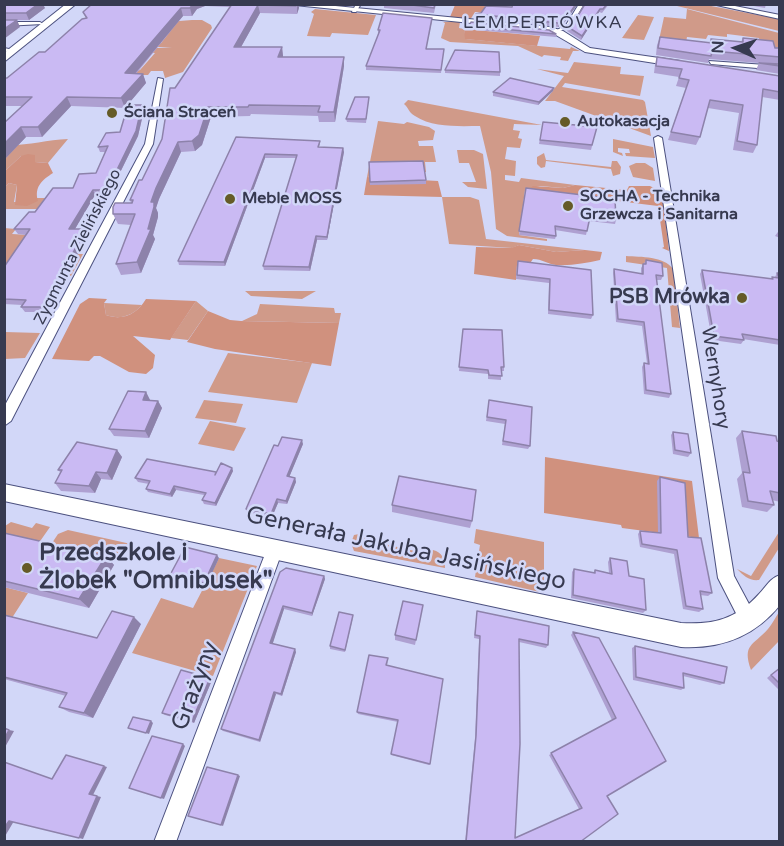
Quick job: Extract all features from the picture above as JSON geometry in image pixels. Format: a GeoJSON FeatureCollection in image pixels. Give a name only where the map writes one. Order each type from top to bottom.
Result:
{"type":"FeatureCollection","features":[{"type":"Feature","properties":{"kind":"highway"},"geometry":{"type":"LineString","coordinates":[[5,53],[65,4]]}},
{"type":"Feature","properties":{"kind":"highway"},"geometry":{"type":"LineString","coordinates":[[5,53],[72,4]]}},
{"type":"Feature","properties":{"kind":"street"},"geometry":{"type":"LineString","coordinates":[[288,4],[356,8],[559,31],[575,45],[588,50],[686,65]]}},
{"type":"Feature","properties":{"kind":"street"},"geometry":{"type":"LineString","coordinates":[[559,31],[568,26],[582,4]]}},
{"type":"Feature","properties":{"kind":"street"},"geometry":{"type":"LineString","coordinates":[[714,4],[780,17]]}},
{"type":"Feature","properties":{"kind":"street"},"geometry":{"type":"LineString","coordinates":[[4,24],[40,24]]}},
{"type":"Feature","properties":{"kind":"street"},"geometry":{"type":"LineString","coordinates":[[708,65],[780,68]]}},
{"type":"Feature","properties":{"kind":"street"},"geometry":{"type":"LineString","coordinates":[[708,65],[766,77]]}},
{"type":"Feature","properties":{"kind":"street","name":"Zygmunta Zielińskiego"},"geometry":{"type":"LineString","coordinates":[[4,422],[148,144],[160,79]]}},
{"type":"Feature","properties":{"kind":"street","name":"Wernyhory"},"geometry":{"type":"LineString","coordinates":[[658,138],[726,578],[748,620]]}},
{"type":"Feature","properties":{"kind":"street","name":"Generała Jakuba Jasińskiego"},"geometry":{"type":"LineString","coordinates":[[4,492],[681,635],[710,636],[735,630],[772,597],[780,585]]}},
{"type":"Feature","properties":{"kind":"street","name":"Grażyny"},"geometry":{"type":"LineString","coordinates":[[165,842],[275,549]]}},
{"type":"Feature","properties":{"kind":"shaded area"},"geometry":{"type":"Polygon","coordinates":[[[455,5],[488,5],[485,13],[475,12],[470,20],[447,18],[450,17],[455,5]]]}},
{"type":"Feature","properties":{"kind":"shaded area"},"geometry":{"type":"Polygon","coordinates":[[[673,5],[706,5],[779,19],[779,31],[673,5]]]}},
{"type":"Feature","properties":{"kind":"shaded area"},"geometry":{"type":"Polygon","coordinates":[[[315,9],[376,15],[368,35],[332,33],[330,37],[307,36],[314,14],[311,12],[315,9]]]}},
{"type":"Feature","properties":{"kind":"shaded area"},"geometry":{"type":"Polygon","coordinates":[[[687,9],[779,33],[779,49],[761,47],[759,38],[727,34],[727,37],[708,35],[706,39],[687,37],[685,47],[659,40],[664,17],[686,19],[687,9]]]}},
{"type":"Feature","properties":{"kind":"shaded area"},"geometry":{"type":"Polygon","coordinates":[[[638,15],[654,17],[644,40],[622,38],[638,15]]]}},
{"type":"Feature","properties":{"kind":"shaded area"},"geometry":{"type":"Polygon","coordinates":[[[202,20],[212,28],[183,72],[165,78],[163,71],[151,71],[148,75],[124,75],[140,70],[155,53],[145,52],[143,48],[172,48],[145,46],[161,43],[168,34],[167,22],[202,20]]]}},
{"type":"Feature","properties":{"kind":"shaded area"},"geometry":{"type":"Polygon","coordinates":[[[443,22],[460,22],[459,28],[464,29],[466,39],[570,49],[571,47],[580,51],[573,51],[568,61],[560,60],[561,57],[544,55],[542,57],[518,46],[450,42],[441,38],[445,23],[443,22]]]}},
{"type":"Feature","properties":{"kind":"shaded area"},"geometry":{"type":"Polygon","coordinates":[[[464,29],[540,36],[537,46],[465,39],[464,29]]]}},
{"type":"Feature","properties":{"kind":"shaded area"},"geometry":{"type":"Polygon","coordinates":[[[574,62],[621,67],[620,74],[644,76],[640,96],[565,83],[562,87],[643,100],[651,136],[555,101],[545,101],[564,76],[537,69],[568,73],[574,62]]]}},
{"type":"Feature","properties":{"kind":"shaded area"},"geometry":{"type":"Polygon","coordinates":[[[408,100],[542,125],[514,124],[513,130],[520,131],[518,138],[522,139],[520,148],[507,147],[505,159],[516,161],[515,176],[505,175],[505,180],[519,182],[521,178],[575,185],[563,188],[540,186],[525,190],[519,235],[547,239],[547,241],[507,236],[496,229],[491,172],[480,126],[447,126],[430,123],[413,114],[404,104],[408,100]]]}},
{"type":"Feature","properties":{"kind":"shaded area"},"geometry":{"type":"Polygon","coordinates":[[[378,121],[404,124],[407,122],[429,127],[435,131],[433,140],[418,141],[419,146],[433,146],[436,162],[425,162],[426,172],[367,177],[378,121]]]}},
{"type":"Feature","properties":{"kind":"shaded area"},"geometry":{"type":"Polygon","coordinates":[[[68,139],[48,163],[35,162],[21,156],[5,171],[5,145],[68,139]]]}},
{"type":"Feature","properties":{"kind":"shaded area"},"geometry":{"type":"Polygon","coordinates":[[[613,139],[653,147],[655,158],[626,156],[625,153],[630,153],[629,149],[618,148],[618,152],[623,156],[613,152],[613,139]]]}},
{"type":"Feature","properties":{"kind":"shaded area"},"geometry":{"type":"Polygon","coordinates":[[[457,150],[474,150],[483,154],[487,189],[468,187],[462,182],[476,182],[469,163],[459,163],[457,150]]]}},
{"type":"Feature","properties":{"kind":"shaded area"},"geometry":{"type":"Polygon","coordinates":[[[544,153],[546,160],[611,167],[612,161],[617,161],[621,167],[620,174],[613,176],[611,169],[546,161],[545,167],[541,168],[537,164],[537,157],[544,153]]]}},
{"type":"Feature","properties":{"kind":"shaded area"},"geometry":{"type":"Polygon","coordinates":[[[35,155],[35,162],[48,163],[53,173],[40,184],[37,192],[38,201],[27,206],[15,205],[17,185],[9,183],[5,187],[5,171],[21,156],[35,155]]]}},
{"type":"Feature","properties":{"kind":"shaded area"},"geometry":{"type":"Polygon","coordinates":[[[645,163],[653,168],[655,181],[633,177],[629,166],[645,163]]]}},
{"type":"Feature","properties":{"kind":"shaded area"},"geometry":{"type":"Polygon","coordinates":[[[367,177],[438,181],[442,197],[364,195],[367,177]]]}},
{"type":"Feature","properties":{"kind":"shaded area"},"geometry":{"type":"Polygon","coordinates":[[[9,183],[17,185],[14,202],[37,201],[37,198],[62,198],[64,209],[5,209],[5,187],[9,183]]]}},
{"type":"Feature","properties":{"kind":"shaded area"},"geometry":{"type":"Polygon","coordinates":[[[575,185],[627,190],[629,186],[650,186],[662,192],[669,251],[662,248],[664,247],[658,206],[528,190],[533,186],[563,188],[575,185]]]}},
{"type":"Feature","properties":{"kind":"shaded area"},"geometry":{"type":"Polygon","coordinates":[[[442,197],[470,197],[479,200],[486,239],[585,250],[556,252],[519,245],[512,248],[449,244],[442,197]]]}},
{"type":"Feature","properties":{"kind":"shaded area"},"geometry":{"type":"Polygon","coordinates":[[[4,228],[16,229],[12,234],[30,235],[23,251],[83,254],[71,276],[5,274],[4,228]]]}},
{"type":"Feature","properties":{"kind":"shaded area"},"geometry":{"type":"Polygon","coordinates":[[[519,245],[556,252],[585,250],[602,252],[600,260],[573,265],[556,265],[533,259],[528,266],[517,265],[516,280],[474,274],[476,247],[511,248],[519,245]]]}},
{"type":"Feature","properties":{"kind":"shaded area"},"geometry":{"type":"Polygon","coordinates":[[[626,256],[658,259],[673,269],[680,328],[672,327],[667,268],[626,262],[626,256]]]}},
{"type":"Feature","properties":{"kind":"shaded area"},"geometry":{"type":"Polygon","coordinates":[[[245,291],[316,291],[302,299],[251,296],[245,291]]]}},
{"type":"Feature","properties":{"kind":"shaded area"},"geometry":{"type":"Polygon","coordinates":[[[89,298],[107,299],[104,303],[106,315],[112,317],[129,315],[146,299],[196,301],[170,340],[133,336],[155,355],[153,368],[146,374],[129,372],[100,356],[94,356],[89,361],[52,359],[80,304],[89,298]]]}},
{"type":"Feature","properties":{"kind":"shaded area"},"geometry":{"type":"Polygon","coordinates":[[[196,301],[208,311],[188,340],[171,338],[196,301]]]}},
{"type":"Feature","properties":{"kind":"shaded area"},"geometry":{"type":"Polygon","coordinates":[[[104,303],[142,305],[130,314],[117,317],[106,315],[104,303]]]}},
{"type":"Feature","properties":{"kind":"shaded area"},"geometry":{"type":"Polygon","coordinates":[[[260,304],[334,308],[335,313],[341,313],[339,323],[242,321],[257,314],[260,304]]]}},
{"type":"Feature","properties":{"kind":"shaded area"},"geometry":{"type":"Polygon","coordinates":[[[208,311],[230,320],[339,323],[331,366],[215,349],[187,342],[208,311]]]}},
{"type":"Feature","properties":{"kind":"shaded area"},"geometry":{"type":"Polygon","coordinates":[[[5,332],[40,333],[25,358],[5,359],[5,332]]]}},
{"type":"Feature","properties":{"kind":"shaded area"},"geometry":{"type":"Polygon","coordinates":[[[228,353],[312,363],[297,403],[208,392],[228,353]]]}},
{"type":"Feature","properties":{"kind":"shaded area"},"geometry":{"type":"Polygon","coordinates":[[[204,400],[243,404],[236,423],[195,418],[204,400]]]}},
{"type":"Feature","properties":{"kind":"shaded area"},"geometry":{"type":"Polygon","coordinates":[[[210,421],[246,428],[234,451],[198,444],[210,421]]]}},
{"type":"Feature","properties":{"kind":"shaded area"},"geometry":{"type":"Polygon","coordinates":[[[545,457],[692,481],[699,538],[622,528],[621,525],[544,513],[545,457]]]}},
{"type":"Feature","properties":{"kind":"shaded area"},"geometry":{"type":"Polygon","coordinates":[[[11,522],[32,528],[36,523],[50,527],[36,547],[5,539],[5,526],[11,522]]]}},
{"type":"Feature","properties":{"kind":"shaded area"},"geometry":{"type":"Polygon","coordinates":[[[476,529],[544,542],[544,593],[475,577],[480,545],[474,543],[476,529]]]}},
{"type":"Feature","properties":{"kind":"shaded area"},"geometry":{"type":"Polygon","coordinates":[[[68,530],[132,544],[122,561],[50,546],[58,534],[68,530]]]}},
{"type":"Feature","properties":{"kind":"shaded area"},"geometry":{"type":"Polygon","coordinates":[[[779,532],[779,548],[759,580],[747,578],[737,569],[751,576],[779,532]]]}},
{"type":"Feature","properties":{"kind":"shaded area"},"geometry":{"type":"Polygon","coordinates":[[[354,535],[369,536],[371,541],[428,554],[433,550],[439,552],[445,568],[354,551],[351,543],[354,535]]]}},
{"type":"Feature","properties":{"kind":"shaded area"},"geometry":{"type":"Polygon","coordinates":[[[219,558],[257,566],[213,676],[132,653],[161,598],[193,608],[219,558]]]}},
{"type":"Feature","properties":{"kind":"shaded area"},"geometry":{"type":"Polygon","coordinates":[[[4,587],[28,593],[10,621],[5,620],[4,587]]]}},
{"type":"Feature","properties":{"kind":"shaded area"},"geometry":{"type":"Polygon","coordinates":[[[779,612],[779,641],[751,670],[748,650],[768,629],[779,612]]]}},
{"type":"Feature","properties":{"kind":"building"},"geometry":{"type":"Polygon","coordinates":[[[4,4],[38,4],[26,13],[4,13],[4,4]]]}},
{"type":"Feature","properties":{"kind":"building"},"geometry":{"type":"Polygon","coordinates":[[[92,4],[193,4],[190,8],[181,8],[125,73],[143,74],[121,98],[67,97],[38,127],[21,127],[4,144],[4,123],[32,97],[4,97],[4,78],[39,52],[45,52],[82,19],[87,18],[83,12],[92,4]]]}},
{"type":"Feature","properties":{"kind":"building"},"geometry":{"type":"Polygon","coordinates":[[[232,4],[297,4],[296,6],[258,5],[234,47],[282,47],[278,57],[344,57],[334,112],[318,112],[320,106],[208,107],[199,135],[192,141],[178,142],[156,188],[151,202],[154,202],[154,207],[148,229],[151,229],[137,262],[116,264],[135,214],[113,214],[113,207],[115,203],[132,203],[133,200],[130,200],[139,180],[142,180],[162,139],[170,88],[175,88],[232,4]]]}},
{"type":"Feature","properties":{"kind":"building"},"geometry":{"type":"Polygon","coordinates":[[[405,4],[435,4],[434,8],[405,4]]]}},
{"type":"Feature","properties":{"kind":"building"},"geometry":{"type":"Polygon","coordinates":[[[513,4],[576,4],[565,20],[558,23],[476,14],[481,13],[486,6],[512,7],[513,4]]]}},
{"type":"Feature","properties":{"kind":"building"},"geometry":{"type":"Polygon","coordinates":[[[585,4],[607,4],[600,9],[582,36],[568,27],[573,24],[585,4]]]}},
{"type":"Feature","properties":{"kind":"building"},"geometry":{"type":"Polygon","coordinates":[[[383,13],[432,18],[426,49],[444,49],[441,70],[366,66],[380,30],[378,30],[383,13]]]}},
{"type":"Feature","properties":{"kind":"building"},"geometry":{"type":"Polygon","coordinates":[[[4,20],[17,20],[4,29],[4,20]]]}},
{"type":"Feature","properties":{"kind":"building"},"geometry":{"type":"Polygon","coordinates":[[[471,22],[549,30],[556,34],[469,26],[471,22]]]}},
{"type":"Feature","properties":{"kind":"building"},"geometry":{"type":"Polygon","coordinates":[[[660,37],[712,43],[711,39],[743,42],[743,38],[773,41],[775,48],[780,48],[780,57],[712,51],[711,56],[658,48],[660,37]]]}},
{"type":"Feature","properties":{"kind":"building"},"geometry":{"type":"Polygon","coordinates":[[[455,50],[499,52],[500,72],[445,70],[455,50]]]}},
{"type":"Feature","properties":{"kind":"building"},"geometry":{"type":"Polygon","coordinates":[[[657,57],[780,76],[780,92],[763,89],[757,145],[737,141],[743,105],[710,100],[700,137],[671,132],[689,80],[679,78],[682,69],[656,66],[657,57]]]}},
{"type":"Feature","properties":{"kind":"building"},"geometry":{"type":"Polygon","coordinates":[[[510,78],[554,88],[539,102],[493,92],[510,78]]]}},
{"type":"Feature","properties":{"kind":"building"},"geometry":{"type":"Polygon","coordinates":[[[355,97],[369,97],[366,119],[346,119],[355,97]]]}},
{"type":"Feature","properties":{"kind":"building"},"geometry":{"type":"Polygon","coordinates":[[[128,105],[142,105],[136,131],[107,190],[93,190],[69,229],[86,229],[43,307],[21,307],[26,300],[4,299],[4,267],[30,229],[14,229],[29,212],[35,212],[53,188],[73,188],[79,174],[96,173],[108,146],[98,147],[106,133],[120,132],[128,105]]]}},
{"type":"Feature","properties":{"kind":"building"},"geometry":{"type":"Polygon","coordinates":[[[543,122],[597,127],[592,145],[540,140],[543,122]]]}},
{"type":"Feature","properties":{"kind":"building"},"geometry":{"type":"Polygon","coordinates":[[[236,137],[320,141],[318,147],[343,148],[327,237],[316,236],[309,267],[263,266],[297,155],[265,154],[224,262],[178,261],[236,137]]]}},
{"type":"Feature","properties":{"kind":"building"},"geometry":{"type":"Polygon","coordinates":[[[423,161],[426,180],[370,182],[369,162],[423,161]]]}},
{"type":"Feature","properties":{"kind":"building","name":"SOCHA - Technika Grzewcza i Sanitarna"},"geometry":{"type":"Polygon","coordinates":[[[526,188],[615,199],[616,220],[590,217],[587,231],[555,226],[556,236],[519,231],[526,188]]]}},
{"type":"Feature","properties":{"kind":"building"},"geometry":{"type":"Polygon","coordinates":[[[646,260],[662,263],[663,276],[656,275],[671,394],[646,390],[644,363],[649,364],[644,322],[618,319],[614,269],[643,274],[643,264],[646,264],[646,260]]]}},
{"type":"Feature","properties":{"kind":"building"},"geometry":{"type":"Polygon","coordinates":[[[518,261],[591,270],[593,315],[549,310],[550,279],[517,275],[518,261]]]}},
{"type":"Feature","properties":{"kind":"building","name":"PSB Mrówka"},"geometry":{"type":"Polygon","coordinates":[[[702,270],[773,279],[772,277],[779,278],[777,273],[780,273],[780,340],[742,334],[744,340],[714,336],[702,270]]]}},
{"type":"Feature","properties":{"kind":"building"},"geometry":{"type":"Polygon","coordinates":[[[463,329],[502,330],[504,367],[501,367],[502,376],[489,375],[488,370],[459,367],[463,329]]]}},
{"type":"Feature","properties":{"kind":"building"},"geometry":{"type":"Polygon","coordinates":[[[128,391],[146,392],[143,400],[158,401],[145,431],[109,429],[128,391]]]}},
{"type":"Feature","properties":{"kind":"building"},"geometry":{"type":"Polygon","coordinates":[[[489,400],[532,407],[530,446],[503,441],[506,420],[487,417],[489,400]]]}},
{"type":"Feature","properties":{"kind":"building"},"geometry":{"type":"Polygon","coordinates":[[[742,431],[776,436],[777,441],[780,442],[780,493],[770,491],[774,505],[748,501],[743,472],[750,473],[742,431]]]}},
{"type":"Feature","properties":{"kind":"building"},"geometry":{"type":"Polygon","coordinates":[[[673,432],[688,434],[691,453],[675,450],[673,432]]]}},
{"type":"Feature","properties":{"kind":"building"},"geometry":{"type":"Polygon","coordinates":[[[282,437],[302,440],[287,476],[295,478],[286,501],[277,499],[271,514],[246,509],[274,445],[278,446],[282,437]]]}},
{"type":"Feature","properties":{"kind":"building"},"geometry":{"type":"Polygon","coordinates":[[[77,442],[117,450],[107,473],[96,472],[89,486],[55,483],[62,470],[58,470],[77,442]]]}},
{"type":"Feature","properties":{"kind":"building"},"geometry":{"type":"Polygon","coordinates":[[[147,459],[216,472],[215,475],[221,463],[232,468],[215,503],[202,500],[206,493],[174,486],[170,494],[146,489],[150,481],[135,478],[147,459]]]}},
{"type":"Feature","properties":{"kind":"building"},"geometry":{"type":"Polygon","coordinates":[[[399,476],[476,490],[472,521],[392,505],[399,476]]]}},
{"type":"Feature","properties":{"kind":"building"},"geometry":{"type":"Polygon","coordinates":[[[660,477],[685,483],[688,537],[701,538],[712,593],[700,591],[703,609],[686,606],[677,550],[642,544],[640,531],[661,533],[660,477]]]}},
{"type":"Feature","properties":{"kind":"building"},"geometry":{"type":"Polygon","coordinates":[[[4,533],[106,556],[79,599],[4,581],[4,533]]]}},
{"type":"Feature","properties":{"kind":"building"},"geometry":{"type":"Polygon","coordinates":[[[185,547],[217,555],[204,583],[170,575],[185,547]]]}},
{"type":"Feature","properties":{"kind":"building"},"geometry":{"type":"Polygon","coordinates":[[[610,558],[627,561],[629,576],[644,579],[646,610],[573,595],[574,569],[612,574],[610,558]]]}},
{"type":"Feature","properties":{"kind":"building"},"geometry":{"type":"Polygon","coordinates":[[[286,568],[324,576],[312,613],[283,606],[270,643],[295,649],[281,694],[274,692],[259,740],[221,729],[280,572],[286,568]]]}},
{"type":"Feature","properties":{"kind":"building"},"geometry":{"type":"Polygon","coordinates":[[[403,601],[423,605],[416,640],[395,635],[403,601]]]}},
{"type":"Feature","properties":{"kind":"building"},"geometry":{"type":"Polygon","coordinates":[[[112,611],[134,617],[84,713],[59,707],[67,693],[4,677],[4,615],[97,638],[112,611]]]}},
{"type":"Feature","properties":{"kind":"building"},"geometry":{"type":"Polygon","coordinates":[[[477,611],[549,626],[548,645],[519,639],[520,744],[515,838],[582,808],[551,753],[616,718],[573,632],[599,638],[666,761],[607,796],[618,814],[580,842],[466,842],[476,736],[480,636],[475,635],[477,611]]]}},
{"type":"Feature","properties":{"kind":"building"},"geometry":{"type":"Polygon","coordinates":[[[339,612],[353,615],[345,650],[330,646],[339,612]]]}},
{"type":"Feature","properties":{"kind":"building"},"geometry":{"type":"Polygon","coordinates":[[[635,646],[727,667],[724,683],[683,673],[684,688],[636,677],[635,646]]]}},
{"type":"Feature","properties":{"kind":"building"},"geometry":{"type":"Polygon","coordinates":[[[369,655],[388,658],[386,665],[443,679],[430,764],[391,754],[398,720],[357,712],[369,655]]]}},
{"type":"Feature","properties":{"kind":"building"},"geometry":{"type":"Polygon","coordinates":[[[780,668],[780,684],[771,675],[780,668]]]}},
{"type":"Feature","properties":{"kind":"building"},"geometry":{"type":"Polygon","coordinates":[[[181,670],[210,678],[192,721],[162,713],[181,670]]]}},
{"type":"Feature","properties":{"kind":"building"},"geometry":{"type":"Polygon","coordinates":[[[133,717],[151,721],[146,733],[128,728],[133,717]]]}},
{"type":"Feature","properties":{"kind":"building"},"geometry":{"type":"Polygon","coordinates":[[[4,728],[9,730],[4,739],[4,728]]]}},
{"type":"Feature","properties":{"kind":"building"},"geometry":{"type":"Polygon","coordinates":[[[152,736],[183,744],[161,798],[129,788],[152,736]]]}},
{"type":"Feature","properties":{"kind":"building"},"geometry":{"type":"Polygon","coordinates":[[[66,755],[104,766],[89,794],[97,796],[79,838],[9,821],[4,828],[4,762],[52,779],[66,755]]]}},
{"type":"Feature","properties":{"kind":"building"},"geometry":{"type":"Polygon","coordinates":[[[207,767],[238,775],[221,825],[188,816],[207,767]]]}},
{"type":"Feature","properties":{"kind":"place","name":"Ściana Straceń"},"geometry":{"type":"Point","coordinates":[112,113]}},
{"type":"Feature","properties":{"kind":"place","name":"Autokasacja"},"geometry":{"type":"Point","coordinates":[565,122]}},
{"type":"Feature","properties":{"kind":"place","name":"Meble MOSS"},"geometry":{"type":"Point","coordinates":[230,199]}},
{"type":"Feature","properties":{"kind":"place","name":"SOCHA - Technika Grzewcza i Sanitarna"},"geometry":{"type":"Point","coordinates":[568,206]}},
{"type":"Feature","properties":{"kind":"place","name":"PSB Mrówka"},"geometry":{"type":"Point","coordinates":[742,298]}},
{"type":"Feature","properties":{"kind":"place","name":"Przedszkole i Żlobek \"Omnibusek\""},"geometry":{"type":"Point","coordinates":[27,568]}},
{"type":"Feature","properties":{"kind":"district","name":"LEMPERTÓWKA"},"geometry":{"type":"Point","coordinates":[543,23]}}]}
